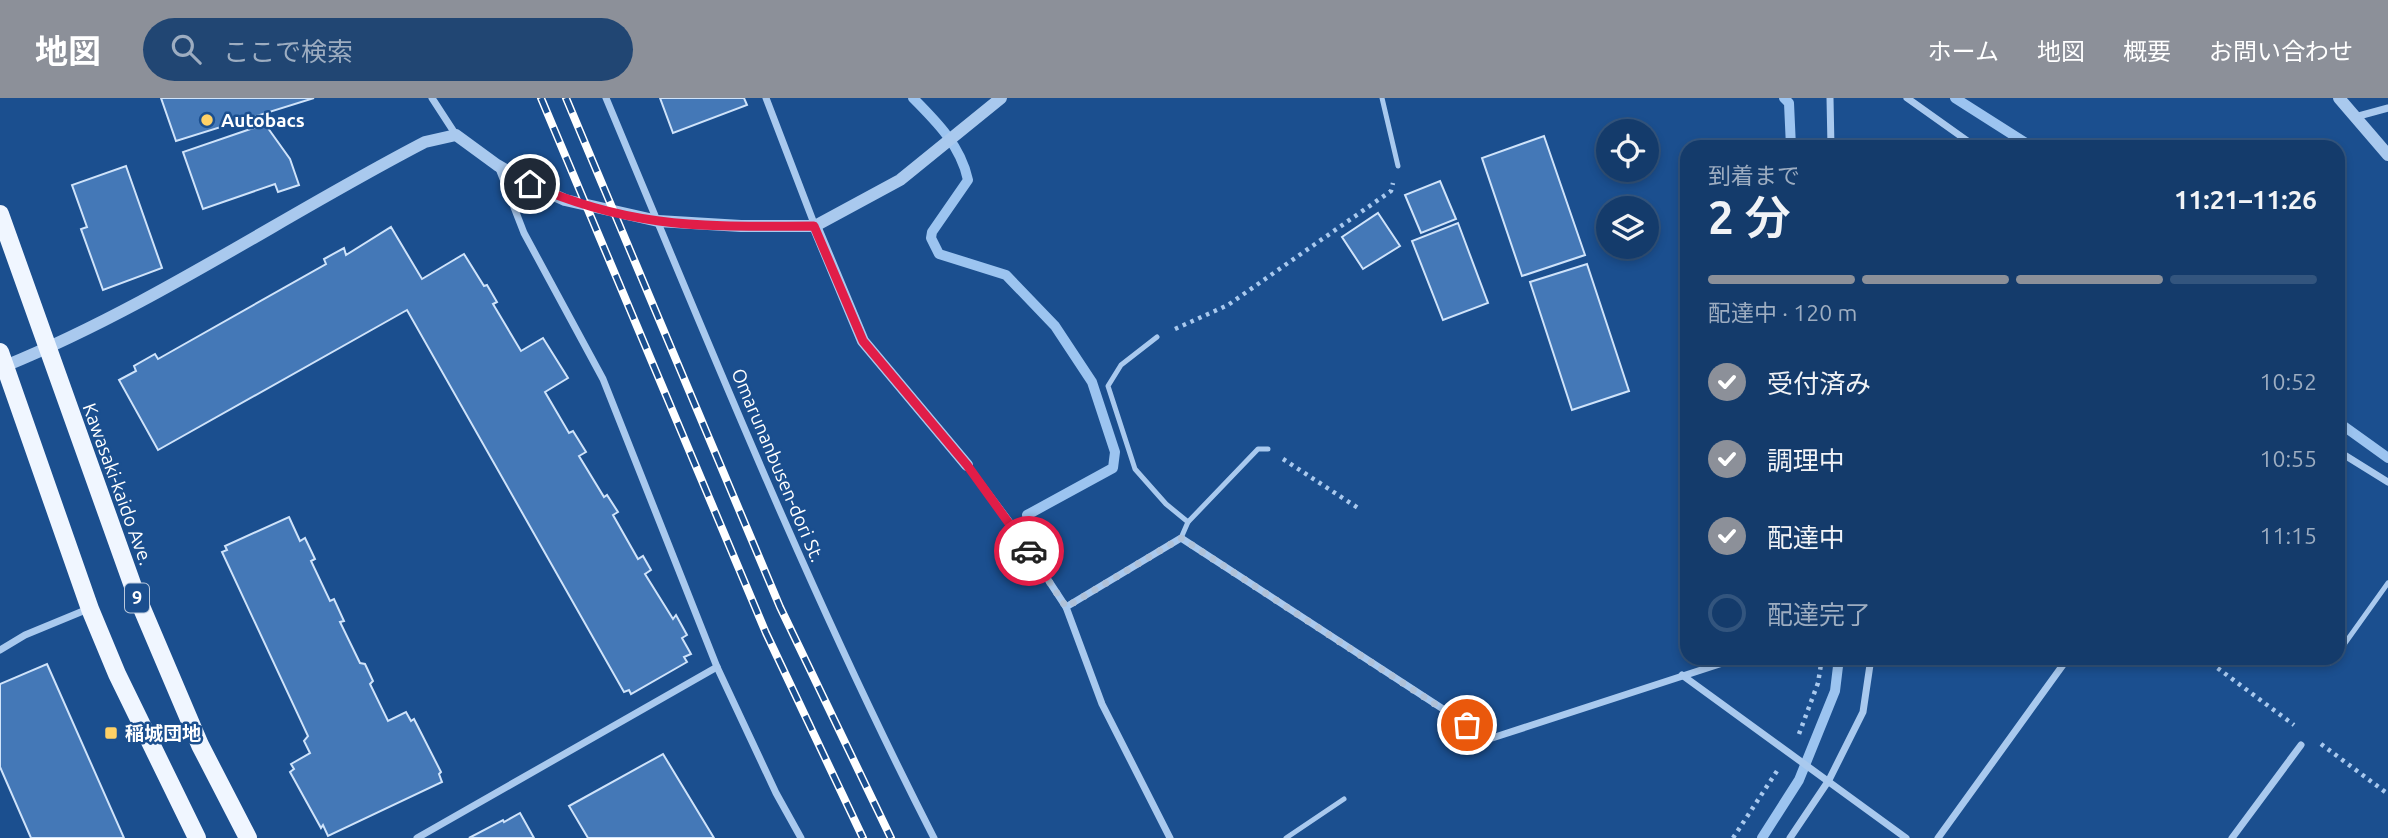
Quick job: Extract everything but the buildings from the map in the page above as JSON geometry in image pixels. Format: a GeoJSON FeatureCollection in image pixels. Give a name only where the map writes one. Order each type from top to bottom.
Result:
{"type":"FeatureCollection","features":[{"type":"Feature","properties":{"kind":"main road","name":"Kawasaki-kaido Ave."},"geometry":{"type":"LineString","coordinates":[[0,214],[135,592],[200,745],[248,838]]}},
{"type":"Feature","properties":{"kind":"main road"},"geometry":{"type":"LineString","coordinates":[[2,359],[90,609],[122,685],[197,838]]}},
{"type":"Feature","properties":{"kind":"street"},"geometry":{"type":"LineString","coordinates":[[432,98],[456,135],[497,166],[565,200],[658,221],[741,226],[814,226],[900,180],[1001,98]]}},
{"type":"Feature","properties":{"kind":"street","name":"Omarunanbusen-dori St."},"geometry":{"type":"LineString","coordinates":[[607,98],[801,560],[879,732],[934,838]]}},
{"type":"Feature","properties":{"kind":"street"},"geometry":{"type":"LineString","coordinates":[[766,98],[814,226],[863,341],[967,465],[1012,524],[1066,607],[1102,704],[1170,838]]}},
{"type":"Feature","properties":{"kind":"street"},"geometry":{"type":"LineString","coordinates":[[1830,98],[1831,140]]}},
{"type":"Feature","properties":{"kind":"street"},"geometry":{"type":"LineString","coordinates":[[1908,98],[1966,140]]}},
{"type":"Feature","properties":{"kind":"street"},"geometry":{"type":"LineString","coordinates":[[2339,98],[2388,155]]}},
{"type":"Feature","properties":{"kind":"street"},"geometry":{"type":"LineString","coordinates":[[2355,117],[2388,108]]}},
{"type":"Feature","properties":{"kind":"street"},"geometry":{"type":"LineString","coordinates":[[2,359],[48,349],[134,306],[415,147],[456,135]]}},
{"type":"Feature","properties":{"kind":"street"},"geometry":{"type":"LineString","coordinates":[[497,166],[524,233],[603,379],[717,667],[776,793],[801,838]]}},
{"type":"Feature","properties":{"kind":"street"},"geometry":{"type":"LineString","coordinates":[[2345,455],[2388,482]]}},
{"type":"Feature","properties":{"kind":"street"},"geometry":{"type":"LineString","coordinates":[[1066,607],[1181,538],[1489,739],[1716,665]]}},
{"type":"Feature","properties":{"kind":"street"},"geometry":{"type":"LineString","coordinates":[[0,650],[25,635],[90,609]]}},
{"type":"Feature","properties":{"kind":"street"},"geometry":{"type":"LineString","coordinates":[[1790,838],[1829,780],[1863,712],[1870,665]]}},
{"type":"Feature","properties":{"kind":"street"},"geometry":{"type":"LineString","coordinates":[[1938,838],[2063,665]]}},
{"type":"Feature","properties":{"kind":"street"},"geometry":{"type":"LineString","coordinates":[[417,838],[717,667]]}},
{"type":"Feature","properties":{"kind":"street"},"geometry":{"type":"LineString","coordinates":[[1682,676],[1906,838]]}},
{"type":"Feature","properties":{"kind":"street"},"geometry":{"type":"LineString","coordinates":[[2232,838],[2301,745]]}},
{"type":"Feature","properties":{"kind":"lane"},"geometry":{"type":"LineString","coordinates":[[1382,98],[1398,166]]}},
{"type":"Feature","properties":{"kind":"lane"},"geometry":{"type":"LineString","coordinates":[[1157,337],[1121,365],[1108,386],[1135,469],[1166,505],[1188,522]]}},
{"type":"Feature","properties":{"kind":"lane"},"geometry":{"type":"LineString","coordinates":[[1181,538],[1188,522],[1258,449],[1268,449]]}},
{"type":"Feature","properties":{"kind":"lane"},"geometry":{"type":"LineString","coordinates":[[2345,643],[2388,583]]}},
{"type":"Feature","properties":{"kind":"lane"},"geometry":{"type":"LineString","coordinates":[[1286,838],[1344,799]]}},
{"type":"Feature","properties":{"kind":"path"},"geometry":{"type":"LineString","coordinates":[[1157,337],[1228,305],[1391,191],[1398,166]]}},
{"type":"Feature","properties":{"kind":"path"},"geometry":{"type":"LineString","coordinates":[[1268,449],[1358,508]]}},
{"type":"Feature","properties":{"kind":"path"},"geometry":{"type":"LineString","coordinates":[[1733,838],[1790,755],[1818,683],[1821,665]]}},
{"type":"Feature","properties":{"kind":"waterway"},"geometry":{"type":"LineString","coordinates":[[913,98],[954,145],[968,180],[932,232],[931,238],[939,254],[1006,275],[1055,326],[1092,382],[1115,452],[1113,468],[1027,515]]}},
{"type":"Feature","properties":{"kind":"waterway"},"geometry":{"type":"LineString","coordinates":[[1784,98],[1789,103],[1791,140]]}},
{"type":"Feature","properties":{"kind":"waterway"},"geometry":{"type":"LineString","coordinates":[[1955,98],[2021,140]]}},
{"type":"Feature","properties":{"kind":"waterway"},"geometry":{"type":"LineString","coordinates":[[2345,427],[2388,458]]}},
{"type":"Feature","properties":{"kind":"waterway"},"geometry":{"type":"LineString","coordinates":[[1762,838],[1799,780],[1835,691],[1838,665]]}},
{"type":"Feature","properties":{"kind":"railway"},"geometry":{"type":"LineString","coordinates":[[541,98],[766,633],[863,838]]}},
{"type":"Feature","properties":{"kind":"railway"},"geometry":{"type":"LineString","coordinates":[[566,98],[780,607],[891,838]]}},
{"type":"Feature","properties":{"kind":"way so far"},"geometry":{"type":"LineString","coordinates":[[1029,551],[1066,607],[1181,538],[1467,725]]}},
{"type":"Feature","properties":{"kind":"place","name":"Autobacs"},"geometry":{"type":"Point","coordinates":[207,120]}},
{"type":"Feature","properties":{"kind":"place","name":"稲城団地"},"geometry":{"type":"Point","coordinates":[111,733]}},
{"type":"Feature","properties":{"kind":"route"},"geometry":{"type":"LineString","coordinates":[[530,184],[565,200],[658,221],[741,226],[814,226],[863,341],[967,465],[1029,551]]}}]}
